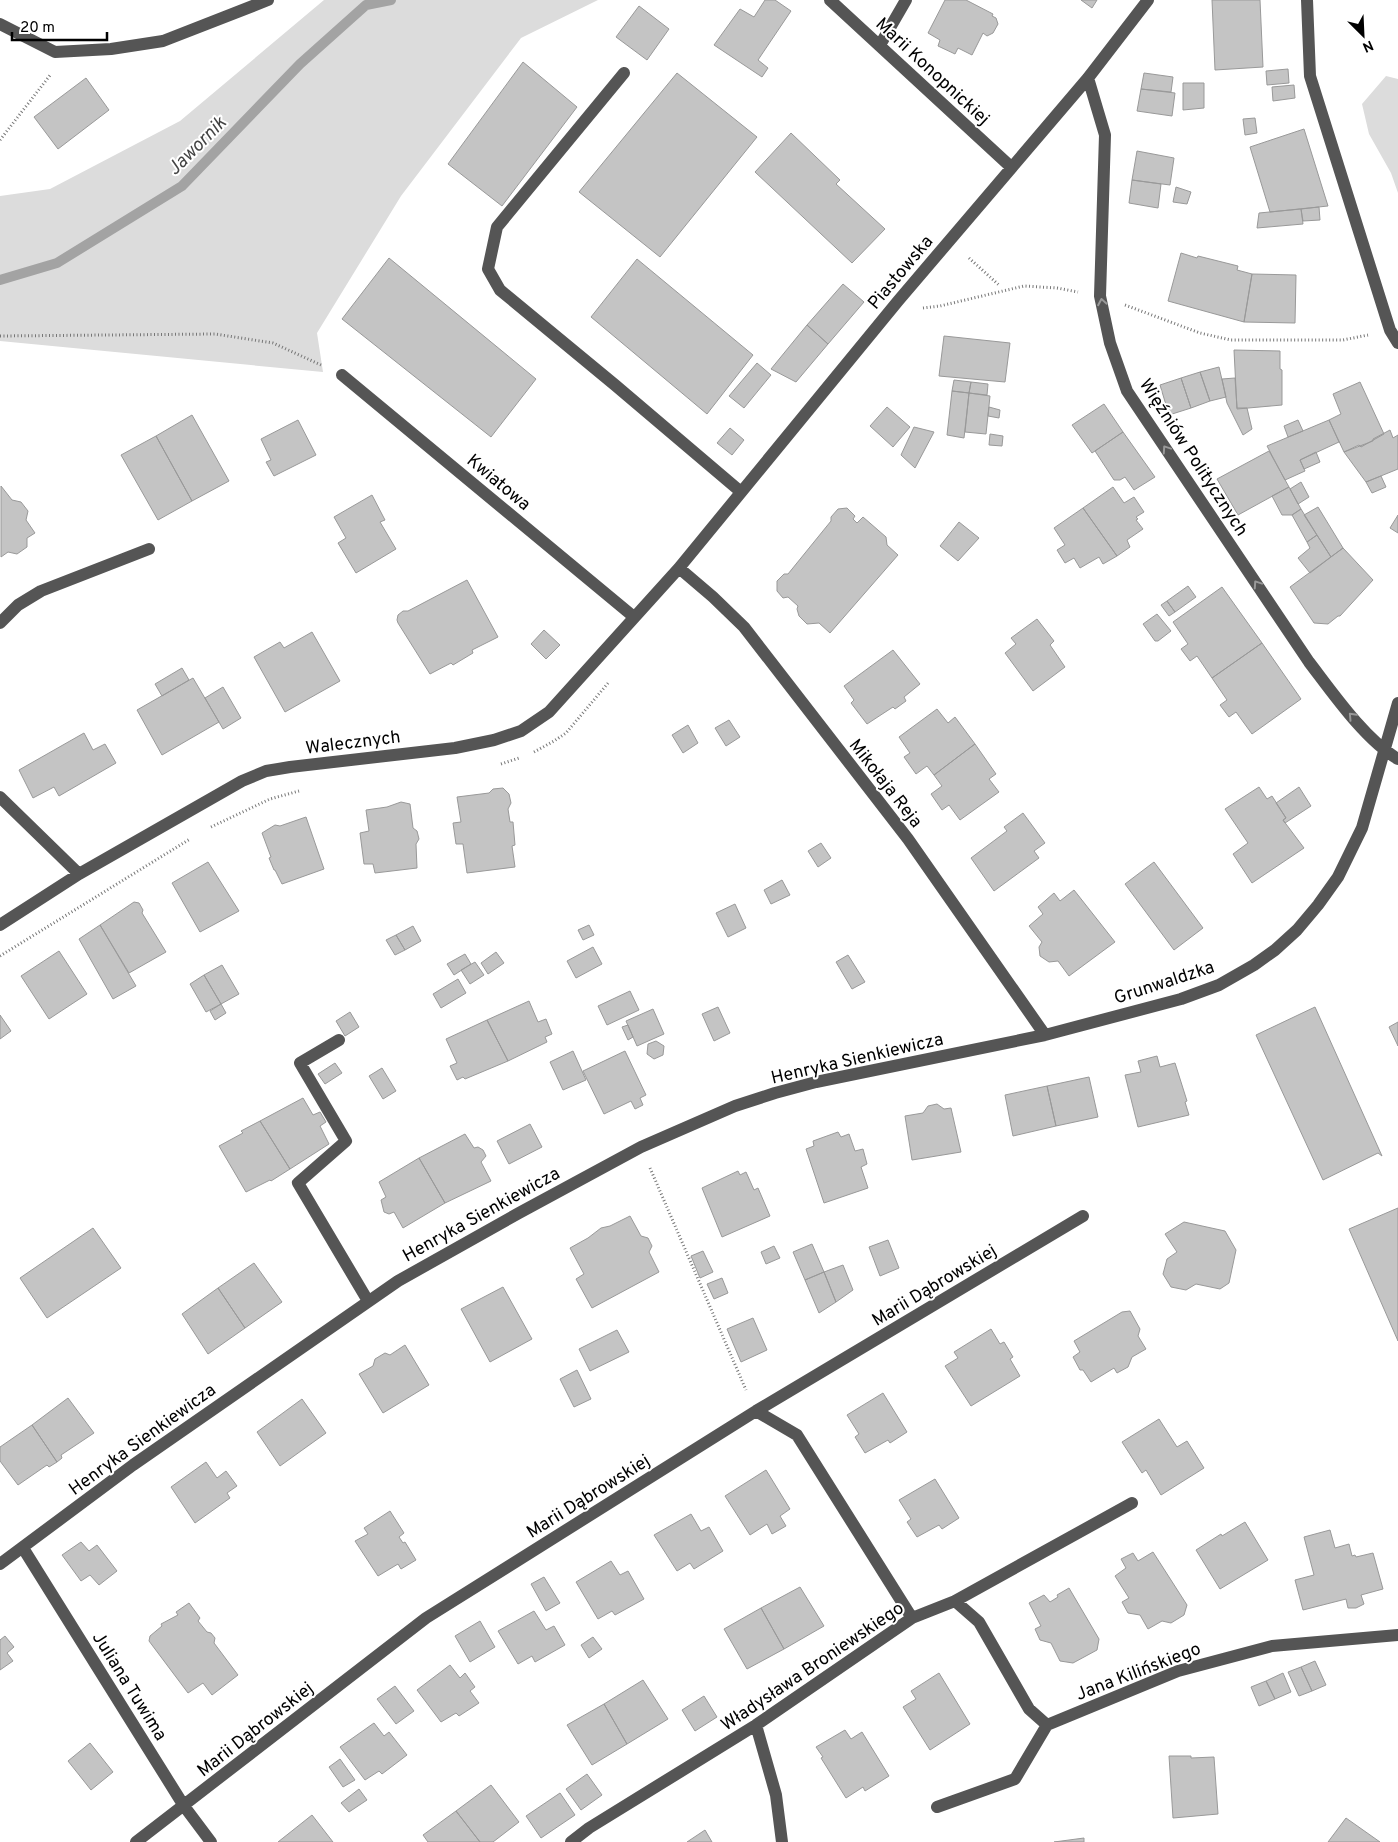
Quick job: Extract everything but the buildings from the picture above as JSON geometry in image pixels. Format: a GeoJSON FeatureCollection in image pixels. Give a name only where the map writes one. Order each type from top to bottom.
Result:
{"type":"FeatureCollection","features":[{"type":"Feature","properties":{"kind":"street"},"geometry":{"type":"LineString","coordinates":[[0,24],[54,52],[111,49],[163,42],[268,0]]}},
{"type":"Feature","properties":{"kind":"street","name":"Marii Konopnickiej"},"geometry":{"type":"LineString","coordinates":[[830,0],[1011,167]]}},
{"type":"Feature","properties":{"kind":"street"},"geometry":{"type":"LineString","coordinates":[[880,46],[906,0]]}},
{"type":"Feature","properties":{"kind":"street","name":"Piastowska"},"geometry":{"type":"LineString","coordinates":[[680,568],[740,492],[898,301],[1088,78],[1148,0]]}},
{"type":"Feature","properties":{"kind":"street"},"geometry":{"type":"LineString","coordinates":[[1308,0],[1310,76],[1390,330],[1398,343]]}},
{"type":"Feature","properties":{"kind":"street"},"geometry":{"type":"LineString","coordinates":[[624,73],[497,227],[488,270],[500,290],[740,492]]}},
{"type":"Feature","properties":{"kind":"street","name":"Więźniów Politycznych"},"geometry":{"type":"LineString","coordinates":[[1088,78],[1105,135],[1100,296],[1110,343],[1127,392],[1309,662],[1341,704],[1385,751],[1398,759]]}},
{"type":"Feature","properties":{"kind":"street","name":"Kwiatowa"},"geometry":{"type":"LineString","coordinates":[[342,375],[634,617]]}},
{"type":"Feature","properties":{"kind":"street"},"geometry":{"type":"LineString","coordinates":[[0,623],[18,605],[41,591],[149,549]]}},
{"type":"Feature","properties":{"kind":"street","name":"Walecznych"},"geometry":{"type":"LineString","coordinates":[[0,925],[79,874],[242,781],[266,771],[455,748],[494,740],[521,731],[549,712],[680,568]]}},
{"type":"Feature","properties":{"kind":"street","name":"Mikołaja Reja"},"geometry":{"type":"LineString","coordinates":[[680,568],[713,596],[744,627],[908,838],[1045,1035]]}},
{"type":"Feature","properties":{"kind":"street","name":"Grunwaldzka"},"geometry":{"type":"LineString","coordinates":[[1045,1035],[1181,999],[1219,984],[1254,965],[1276,950],[1297,930],[1338,877],[1362,828],[1398,704]]}},
{"type":"Feature","properties":{"kind":"street"},"geometry":{"type":"LineString","coordinates":[[1385,751],[1398,749]]}},
{"type":"Feature","properties":{"kind":"street"},"geometry":{"type":"LineString","coordinates":[[0,797],[79,874]]}},
{"type":"Feature","properties":{"kind":"street","name":"Henryka Sienkiewicza"},"geometry":{"type":"LineString","coordinates":[[0,1564],[134,1465],[368,1302],[430,1262],[641,1147],[735,1106],[775,1093],[816,1082],[1045,1035]]}},
{"type":"Feature","properties":{"kind":"street"},"geometry":{"type":"LineString","coordinates":[[338,1040],[300,1063],[346,1142],[298,1183],[368,1302]]}},
{"type":"Feature","properties":{"kind":"street","name":"Marii Dąbrowskiej"},"geometry":{"type":"LineString","coordinates":[[136,1842],[426,1618],[756,1411],[1083,1216]]}},
{"type":"Feature","properties":{"kind":"street"},"geometry":{"type":"LineString","coordinates":[[756,1411],[797,1434],[912,1618]]}},
{"type":"Feature","properties":{"kind":"street","name":"Władysława Broniewskiego"},"geometry":{"type":"LineString","coordinates":[[571,1842],[589,1828],[756,1726],[912,1618],[955,1601],[1132,1503]]}},
{"type":"Feature","properties":{"kind":"street","name":"Juliana Tuwima"},"geometry":{"type":"LineString","coordinates":[[23,1548],[184,1806],[211,1842]]}},
{"type":"Feature","properties":{"kind":"street"},"geometry":{"type":"LineString","coordinates":[[937,1808],[1015,1778],[1047,1726],[1029,1709],[979,1622],[955,1601]]}},
{"type":"Feature","properties":{"kind":"street","name":"Jana Kilińskiego"},"geometry":{"type":"LineString","coordinates":[[1047,1726],[1178,1671],[1272,1646],[1398,1635]]}},
{"type":"Feature","properties":{"kind":"street"},"geometry":{"type":"LineString","coordinates":[[756,1726],[776,1795],[782,1842]]}},
{"type":"Feature","properties":{"kind":"path"},"geometry":{"type":"LineString","coordinates":[[0,140],[68,52]]}},
{"type":"Feature","properties":{"kind":"path"},"geometry":{"type":"LineString","coordinates":[[969,258],[1000,286]]}},
{"type":"Feature","properties":{"kind":"path"},"geometry":{"type":"LineString","coordinates":[[898,301],[922,308],[940,306],[1024,286],[1057,288],[1100,296],[1200,333],[1231,340],[1343,340],[1390,330]]}},
{"type":"Feature","properties":{"kind":"path"},"geometry":{"type":"LineString","coordinates":[[0,336],[215,334],[273,342],[342,375]]}},
{"type":"Feature","properties":{"kind":"path"},"geometry":{"type":"LineString","coordinates":[[529,754],[566,733],[610,682]]}},
{"type":"Feature","properties":{"kind":"path"},"geometry":{"type":"LineString","coordinates":[[498,764],[521,757]]}},
{"type":"Feature","properties":{"kind":"path"},"geometry":{"type":"LineString","coordinates":[[209,828],[270,798],[307,790]]}},
{"type":"Feature","properties":{"kind":"path"},"geometry":{"type":"LineString","coordinates":[[0,956],[192,838]]}},
{"type":"Feature","properties":{"kind":"path"},"geometry":{"type":"LineString","coordinates":[[641,1147],[756,1411]]}},
{"type":"Feature","properties":{"kind":"shaded area"},"geometry":{"type":"Polygon","coordinates":[[[324,0],[598,0],[521,38],[401,196],[317,333],[323,372],[0,341],[0,196],[50,189],[180,121],[324,0]]]}},
{"type":"Feature","properties":{"kind":"shaded area"},"geometry":{"type":"Polygon","coordinates":[[[1386,76],[1398,79],[1398,193],[1391,173],[1369,134],[1362,104],[1386,76]]]}},
{"type":"Feature","properties":{"kind":"waterway","name":"Jawornik"},"geometry":{"type":"LineString","coordinates":[[0,280],[57,263],[182,186],[300,64],[366,5],[391,0]]}}]}
